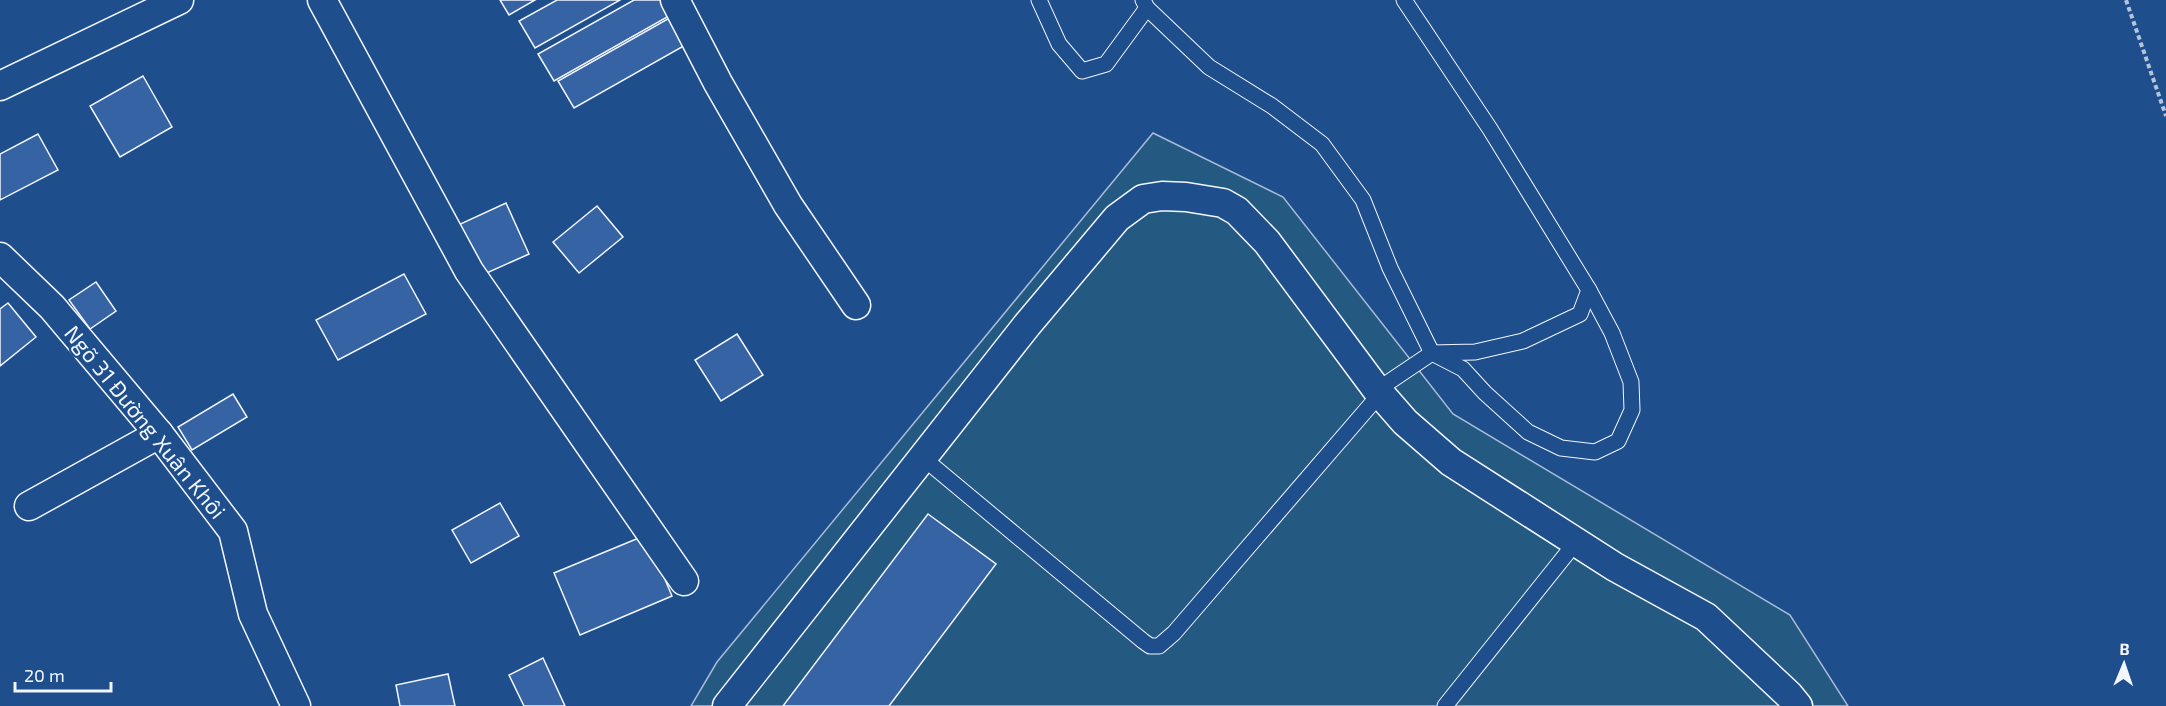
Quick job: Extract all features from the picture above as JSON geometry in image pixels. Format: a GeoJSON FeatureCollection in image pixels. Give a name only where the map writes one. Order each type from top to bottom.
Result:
{"type":"FeatureCollection","features":[{"type":"Feature","properties":{"kind":"street"},"geometry":{"type":"LineString","coordinates":[[0,86],[179,0]]}},
{"type":"Feature","properties":{"kind":"street"},"geometry":{"type":"LineString","coordinates":[[322,0],[469,271],[684,581]]}},
{"type":"Feature","properties":{"kind":"street"},"geometry":{"type":"LineString","coordinates":[[675,0],[718,83],[788,206],[856,305]]}},
{"type":"Feature","properties":{"kind":"street"},"geometry":{"type":"LineString","coordinates":[[727,706],[1027,325],[1117,218],[1143,199],[1162,196],[1223,203],[1237,211],[1267,242],[1378,392],[1405,422],[1451,462],[1615,567],[1706,617],[1798,706]]}},
{"type":"Feature","properties":{"kind":"street","name":"Ngõ 31 Đường Xuân Khôi"},"geometry":{"type":"LineString","coordinates":[[0,257],[52,308],[159,434],[233,531],[253,614],[296,706]]}},
{"type":"Feature","properties":{"kind":"street"},"geometry":{"type":"LineString","coordinates":[[29,506],[159,434]]}},
{"type":"Feature","properties":{"kind":"lane"},"geometry":{"type":"LineString","coordinates":[[1039,0],[1059,44],[1082,71],[1106,64],[1145,4],[1209,67],[1272,106],[1322,144],[1363,200],[1390,268],[1431,353],[1463,369],[1485,393],[1528,432],[1561,448],[1595,452],[1618,441],[1632,410],[1631,382],[1616,343],[1589,290],[1490,129],[1404,0]]}},
{"type":"Feature","properties":{"kind":"lane"},"geometry":{"type":"LineString","coordinates":[[922,457],[1143,641],[1150,646],[1159,646],[1174,633],[1378,392],[1431,353],[1475,352],[1523,341],[1580,314],[1589,290]]}},
{"type":"Feature","properties":{"kind":"lane"},"geometry":{"type":"LineString","coordinates":[[1445,706],[1576,542]]}},
{"type":"Feature","properties":{"kind":"path"},"geometry":{"type":"LineString","coordinates":[[2126,0],[2166,116]]}},
{"type":"Feature","properties":{"kind":"shaded area"},"geometry":{"type":"Polygon","coordinates":[[[1153,133],[1283,197],[1453,414],[1790,615],[1848,706],[691,706],[717,662],[1153,133]]]}},
{"type":"Feature","properties":{"kind":"building"},"geometry":{"type":"Polygon","coordinates":[[[500,0],[535,0],[509,15],[500,0]]]}},
{"type":"Feature","properties":{"kind":"building"},"geometry":{"type":"Polygon","coordinates":[[[557,0],[620,0],[535,48],[519,21],[557,0]]]}},
{"type":"Feature","properties":{"kind":"building"},"geometry":{"type":"Polygon","coordinates":[[[634,0],[660,0],[669,16],[554,81],[538,54],[634,0]]]}},
{"type":"Feature","properties":{"kind":"building"},"geometry":{"type":"Polygon","coordinates":[[[673,16],[689,43],[574,108],[558,81],[673,16]]]}},
{"type":"Feature","properties":{"kind":"building"},"geometry":{"type":"Polygon","coordinates":[[[143,76],[172,127],[120,157],[90,106],[143,76]]]}},
{"type":"Feature","properties":{"kind":"building"},"geometry":{"type":"Polygon","coordinates":[[[38,134],[58,170],[0,200],[0,154],[38,134]]]}},
{"type":"Feature","properties":{"kind":"building"},"geometry":{"type":"Polygon","coordinates":[[[506,203],[529,254],[480,276],[456,226],[506,203]]]}},
{"type":"Feature","properties":{"kind":"building"},"geometry":{"type":"Polygon","coordinates":[[[597,206],[623,237],[579,273],[553,242],[597,206]]]}},
{"type":"Feature","properties":{"kind":"building"},"geometry":{"type":"Polygon","coordinates":[[[404,274],[426,314],[338,360],[316,320],[404,274]]]}},
{"type":"Feature","properties":{"kind":"building"},"geometry":{"type":"Polygon","coordinates":[[[96,282],[116,311],[90,329],[69,300],[96,282]]]}},
{"type":"Feature","properties":{"kind":"building"},"geometry":{"type":"Polygon","coordinates":[[[8,303],[36,337],[0,366],[0,309],[8,303]]]}},
{"type":"Feature","properties":{"kind":"building"},"geometry":{"type":"Polygon","coordinates":[[[737,334],[763,375],[721,401],[695,360],[737,334]]]}},
{"type":"Feature","properties":{"kind":"building"},"geometry":{"type":"Polygon","coordinates":[[[233,394],[247,417],[192,450],[178,427],[233,394]]]}},
{"type":"Feature","properties":{"kind":"building"},"geometry":{"type":"Polygon","coordinates":[[[500,503],[519,536],[471,563],[452,530],[500,503]]]}},
{"type":"Feature","properties":{"kind":"building"},"geometry":{"type":"Polygon","coordinates":[[[928,514],[996,564],[889,706],[783,706],[928,514]]]}},
{"type":"Feature","properties":{"kind":"building"},"geometry":{"type":"Polygon","coordinates":[[[646,535],[672,596],[580,635],[554,573],[646,535]]]}},
{"type":"Feature","properties":{"kind":"building"},"geometry":{"type":"Polygon","coordinates":[[[543,658],[565,706],[524,706],[509,675],[543,658]]]}},
{"type":"Feature","properties":{"kind":"building"},"geometry":{"type":"Polygon","coordinates":[[[448,674],[455,706],[400,706],[396,685],[448,674]]]}}]}
